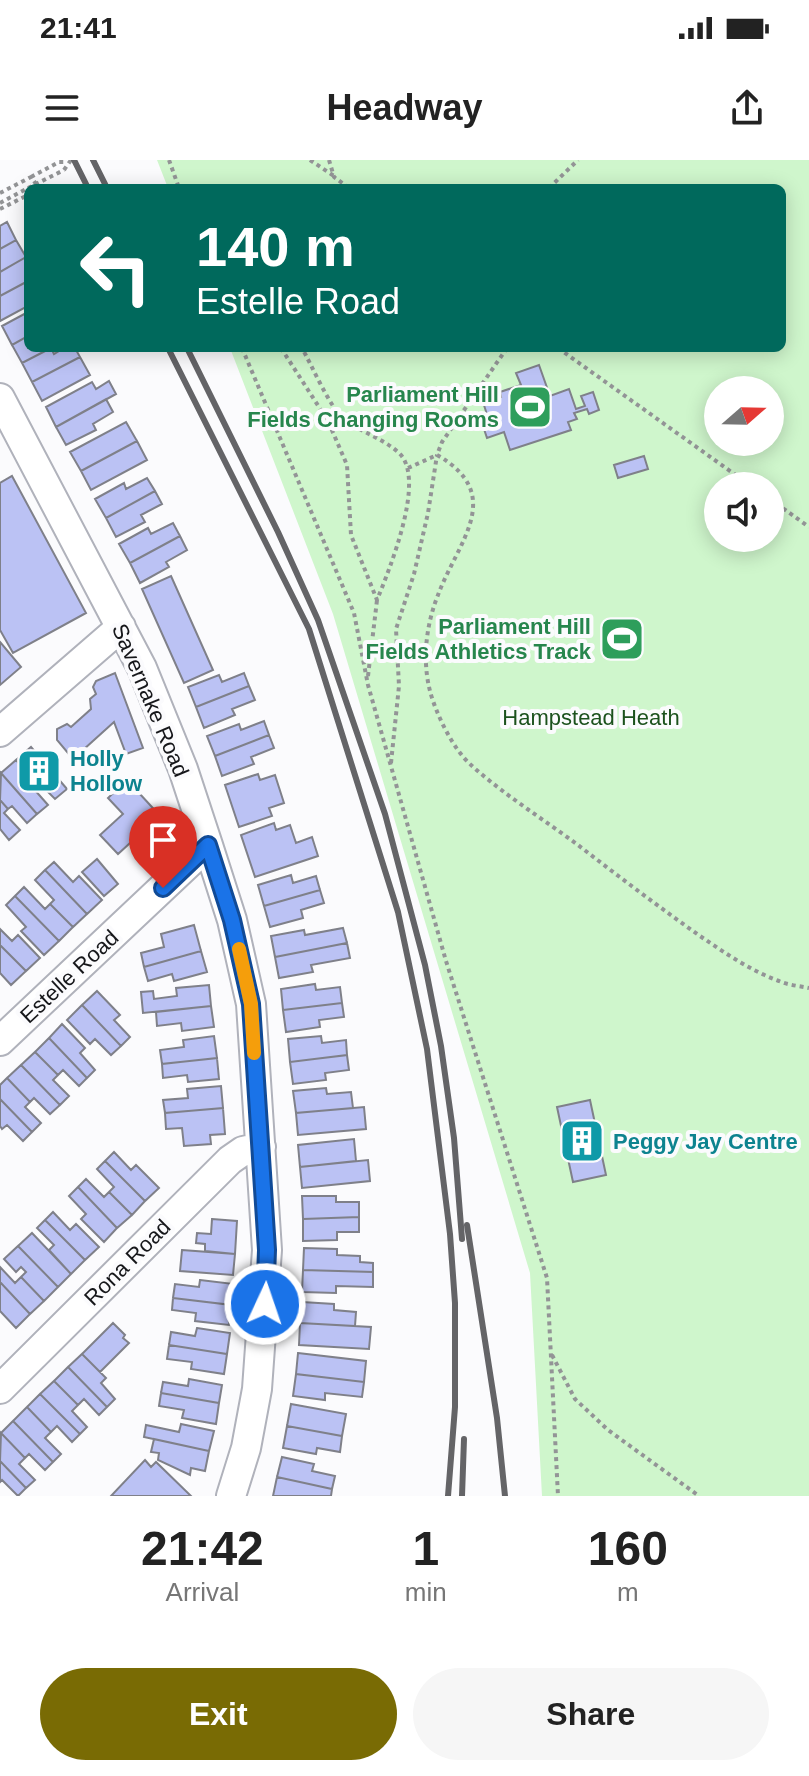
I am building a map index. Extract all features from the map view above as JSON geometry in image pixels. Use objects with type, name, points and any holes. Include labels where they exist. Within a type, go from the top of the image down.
[{"type":"street","name":"Savernake Road","points":[[0,398],[7,430],[121,627],[158,706],[232,920],[251,1004],[267,1250],[257,1389],[246,1448],[231,1496]]},
{"type":"street","points":[[0,732],[121,627]]},
{"type":"street","name":"Estelle Road","points":[[0,1041],[208,845]]},
{"type":"street","name":"Rona Road","points":[[0,1389],[230,1160],[243,1151],[261,1147]]},
{"type":"path","points":[[169,160],[178,184]]},
{"type":"path","points":[[310,160],[344,184]]},
{"type":"path","points":[[329,160],[334,177]]},
{"type":"path","points":[[553,184],[578,160]]},
{"type":"path","points":[[0,193],[59,162],[69,161]]},
{"type":"path","points":[[36,184],[64,170],[69,161]]},
{"type":"path","points":[[31,177],[36,184]]},
{"type":"path","points":[[0,203],[24,190]]},
{"type":"path","points":[[0,209],[24,197]]},
{"type":"path","points":[[244,352],[354,613],[368,685],[446,961],[547,1278],[558,1496]]},
{"type":"path","points":[[284,352],[328,421],[347,465],[351,535],[377,600]]},
{"type":"path","points":[[304,352],[340,416],[401,454],[408,468],[408,503],[391,566],[377,600],[370,642],[368,685]]},
{"type":"path","points":[[391,768],[399,686],[396,629],[414,574],[437,455],[442,442],[504,352]]},
{"type":"path","points":[[564,352],[731,472]]},
{"type":"path","points":[[408,468],[437,455]]},
{"type":"path","points":[[437,455],[469,483],[476,504],[467,538],[455,555],[437,597],[426,640],[429,689],[440,721],[468,763],[670,915],[737,960],[780,982],[809,988]]},
{"type":"path","points":[[784,509],[809,527]]},
{"type":"path","points":[[551,1353],[575,1399],[608,1430],[699,1496]]},
{"type":"green space","name":"Hampstead Heath","points":[[157,160],[809,160],[809,1496],[542,1496],[530,1273],[333,614],[232,352],[786,352],[786,184],[166,184]]},
{"type":"building","points":[[7,222],[16,240],[0,249],[0,226]]},
{"type":"building","points":[[16,240],[24,258],[0,272],[0,249]]},
{"type":"building","points":[[24,258],[24,283],[0,296],[0,272]]},
{"type":"building","points":[[24,283],[24,308],[0,321],[0,296]]},
{"type":"building","points":[[24,314],[24,338],[12,345],[2,326]]},
{"type":"building","points":[[24,338],[24,352],[43,352],[22,363],[12,345]]},
{"type":"building","points":[[43,352],[77,352],[80,357],[32,382],[22,363]]},
{"type":"building","points":[[80,357],[90,375],[42,401],[32,382]]},
{"type":"building","name":"Parliament Hill Fields Changing Rooms","points":[[539,365],[550,396],[569,389],[576,409],[585,406],[581,396],[593,392],[599,410],[589,414],[587,409],[574,413],[577,419],[568,422],[571,430],[510,450],[504,432],[487,438],[483,426],[490,424],[483,402],[501,397],[500,392],[521,385],[516,373]]},
{"type":"building","points":[[109,381],[116,394],[56,427],[46,407],[92,382],[96,389]]},
{"type":"building","points":[[106,399],[113,412],[93,424],[96,430],[66,445],[56,427]]},
{"type":"building","points":[[126,422],[137,441],[81,471],[70,452]]},
{"type":"building","points":[[137,441],[147,460],[91,490],[81,471]]},
{"type":"building","points":[[644,456],[648,469],[618,478],[614,465]]},
{"type":"building","points":[[12,476],[86,613],[13,653],[0,630],[0,483]]},
{"type":"building","points":[[147,478],[155,491],[106,518],[95,499],[124,483],[126,489]]},
{"type":"building","points":[[155,491],[162,504],[141,515],[145,522],[116,537],[106,518]]},
{"type":"building","points":[[173,523],[180,536],[130,563],[119,544],[148,528],[151,534]]},
{"type":"building","points":[[180,536],[187,550],[166,562],[169,567],[140,583],[130,563]]},
{"type":"building","points":[[171,576],[213,670],[184,683],[142,589]]},
{"type":"building","points":[[0,642],[21,667],[0,685]]},
{"type":"building","points":[[115,673],[143,748],[126,754],[114,722],[73,759],[57,740],[57,729],[67,724],[71,727],[91,709],[90,699],[96,694],[93,687],[96,681]]},
{"type":"building","points":[[244,673],[249,686],[196,707],[188,687],[219,675],[222,682]]},
{"type":"building","points":[[249,686],[255,700],[232,709],[235,715],[204,728],[196,707]]},
{"type":"building","points":[[264,721],[269,735],[215,756],[207,736],[239,724],[241,730]]},
{"type":"building","points":[[269,735],[274,748],[251,757],[254,764],[222,776],[215,756]]},
{"type":"building","name":"Holly Hollow","points":[[31,747],[67,789],[55,799],[16,760]]},
{"type":"building","points":[[16,760],[37,784],[33,788],[48,805],[37,814],[1,773]]},
{"type":"building","points":[[1,773],[37,814],[27,823],[12,806],[8,809],[0,800]]},
{"type":"building","points":[[258,774],[260,780],[275,775],[284,803],[269,808],[272,816],[239,827],[225,785]]},
{"type":"building","points":[[127,780],[175,832],[157,849],[141,833],[118,854],[100,835],[123,814],[108,798]]},
{"type":"building","points":[[0,800],[8,809],[4,813],[20,830],[9,840],[0,829]]},
{"type":"building","points":[[274,823],[276,830],[290,825],[296,843],[312,837],[318,856],[255,877],[241,835]]},
{"type":"building","points":[[97,859],[118,884],[104,896],[82,872]]},
{"type":"building","points":[[54,862],[73,882],[79,876],[102,900],[87,914],[45,870]]},
{"type":"building","points":[[45,870],[87,914],[73,927],[50,904],[54,900],[35,880]]},
{"type":"building","points":[[291,875],[293,883],[316,876],[320,890],[264,906],[258,885]]},
{"type":"building","points":[[24,887],[45,909],[50,904],[73,927],[59,941],[15,896]]},
{"type":"building","points":[[320,890],[324,903],[301,910],[303,918],[270,927],[264,906]]},
{"type":"building","points":[[15,896],[59,941],[44,955],[21,931],[26,927],[6,905]]},
{"type":"building","points":[[194,925],[201,951],[144,967],[141,953],[164,947],[161,934]]},
{"type":"building","points":[[343,928],[347,943],[275,957],[271,936],[304,930],[305,935]]},
{"type":"building","points":[[0,929],[12,941],[18,935],[40,958],[26,971],[0,945]]},
{"type":"building","points":[[347,943],[350,958],[311,965],[313,972],[279,978],[275,957]]},
{"type":"building","points":[[0,945],[26,971],[11,985],[0,973]]},
{"type":"building","points":[[201,951],[207,972],[174,981],[172,974],[148,981],[144,967]]},
{"type":"building","points":[[315,984],[316,990],[340,987],[342,1003],[283,1010],[281,989]]},
{"type":"building","points":[[209,985],[211,1006],[143,1013],[141,992],[153,991],[154,999],[177,996],[176,988]]},
{"type":"building","points":[[97,991],[120,1015],[114,1020],[130,1037],[121,1046],[82,1005]]},
{"type":"building","points":[[342,1003],[344,1017],[319,1020],[320,1027],[286,1032],[283,1010]]},
{"type":"building","points":[[82,1005],[121,1046],[111,1055],[95,1039],[90,1044],[67,1020]]},
{"type":"building","points":[[211,1006],[214,1027],[182,1031],[181,1023],[157,1026],[156,1012]]},
{"type":"building","points":[[62,1024],[85,1048],[80,1053],[95,1070],[87,1078],[49,1038]]},
{"type":"building","points":[[214,1036],[217,1058],[162,1064],[160,1050],[184,1047],[183,1040]]},
{"type":"building","points":[[321,1036],[322,1043],[346,1040],[347,1055],[290,1062],[288,1039]]},
{"type":"building","points":[[49,1038],[87,1078],[79,1086],[63,1070],[58,1075],[35,1052]]},
{"type":"building","points":[[35,1052],[58,1075],[53,1080],[69,1096],[60,1105],[21,1065]]},
{"type":"building","points":[[347,1055],[349,1070],[325,1073],[326,1080],[293,1084],[290,1062]]},
{"type":"building","points":[[217,1058],[219,1079],[188,1082],[187,1075],[163,1078],[162,1064]]},
{"type":"building","points":[[21,1065],[60,1105],[50,1114],[34,1098],[30,1102],[7,1078]]},
{"type":"building","points":[[7,1078],[30,1102],[25,1107],[41,1123],[32,1132],[0,1099],[0,1085]]},
{"type":"building","points":[[221,1086],[223,1108],[165,1113],[163,1100],[188,1098],[187,1089]]},
{"type":"building","points":[[326,1088],[327,1094],[351,1092],[353,1108],[296,1113],[293,1091]]},
{"type":"building","points":[[0,1099],[32,1132],[23,1141],[7,1125],[2,1129],[0,1126]]},
{"type":"building","name":"Peggy Jay Centre","points":[[590,1100],[606,1175],[573,1182],[557,1107]]},
{"type":"building","points":[[364,1107],[366,1129],[298,1135],[296,1113]]},
{"type":"building","points":[[223,1108],[225,1134],[210,1135],[211,1144],[184,1146],[182,1128],[166,1129],[165,1113]]},
{"type":"building","points":[[354,1139],[356,1161],[300,1167],[298,1145]]},
{"type":"building","points":[[114,1152],[131,1170],[136,1165],[159,1188],[145,1201],[105,1161]]},
{"type":"building","points":[[368,1160],[370,1181],[302,1188],[300,1167]]},
{"type":"building","points":[[105,1161],[145,1201],[132,1215],[109,1192],[114,1187],[97,1169]]},
{"type":"building","points":[[86,1179],[104,1197],[109,1192],[132,1215],[117,1228],[78,1187]]},
{"type":"building","points":[[78,1187],[117,1228],[104,1242],[81,1219],[86,1214],[69,1196]]},
{"type":"building","points":[[302,1196],[336,1196],[336,1202],[359,1202],[359,1217],[303,1219]]},
{"type":"building","points":[[53,1212],[70,1230],[76,1224],[99,1247],[85,1260],[45,1220]]},
{"type":"building","points":[[359,1217],[359,1232],[337,1232],[337,1240],[303,1241],[303,1219]]},
{"type":"building","points":[[212,1219],[237,1221],[235,1254],[205,1251],[205,1244],[196,1243],[197,1233],[211,1234]]},
{"type":"building","points":[[45,1220],[85,1260],[71,1274],[49,1250],[54,1245],[37,1228]]},
{"type":"building","points":[[32,1233],[71,1274],[58,1287],[18,1246]]},
{"type":"building","points":[[18,1246],[58,1287],[44,1301],[21,1277],[26,1272],[21,1267],[16,1272],[4,1259]]},
{"type":"building","points":[[304,1248],[337,1249],[337,1255],[360,1256],[360,1262],[373,1263],[373,1272],[303,1270]]},
{"type":"building","points":[[182,1250],[235,1254],[233,1275],[180,1271]]},
{"type":"building","points":[[0,1267],[15,1283],[21,1277],[44,1301],[30,1314],[0,1282]]},
{"type":"building","points":[[303,1270],[373,1272],[373,1287],[336,1286],[336,1293],[302,1292]]},
{"type":"building","points":[[200,1280],[234,1284],[231,1305],[173,1298],[175,1284],[199,1287]]},
{"type":"building","points":[[0,1282],[30,1314],[16,1328],[0,1311]]},
{"type":"building","points":[[173,1298],[231,1305],[229,1325],[195,1321],[196,1313],[172,1310]]},
{"type":"building","points":[[302,1302],[334,1304],[334,1310],[356,1312],[355,1326],[300,1323]]},
{"type":"building","points":[[113,1323],[129,1343],[100,1372],[82,1354]]},
{"type":"building","points":[[300,1323],[371,1327],[369,1349],[299,1345]]},
{"type":"building","points":[[197,1328],[230,1333],[227,1354],[169,1345],[171,1332],[195,1336]]},
{"type":"building","points":[[169,1345],[227,1354],[224,1374],[191,1369],[192,1362],[167,1359]]},
{"type":"building","points":[[298,1353],[366,1361],[364,1382],[296,1374]]},
{"type":"building","points":[[82,1354],[106,1378],[101,1383],[115,1399],[107,1407],[68,1367]]},
{"type":"building","points":[[68,1367],[107,1407],[99,1415],[84,1399],[78,1405],[54,1381]]},
{"type":"building","points":[[296,1374],[364,1382],[362,1397],[325,1393],[325,1400],[293,1396]]},
{"type":"building","points":[[189,1379],[222,1385],[219,1403],[161,1393],[163,1382],[188,1386]]},
{"type":"building","points":[[54,1381],[78,1405],[72,1411],[87,1427],[80,1434],[40,1394]]},
{"type":"building","points":[[161,1393],[219,1403],[216,1424],[182,1418],[184,1410],[159,1406]]},
{"type":"building","points":[[40,1394],[80,1434],[72,1442],[57,1426],[51,1432],[27,1407]]},
{"type":"building","points":[[291,1404],[346,1414],[342,1436],[287,1426]]},
{"type":"building","points":[[27,1407],[51,1432],[45,1438],[61,1454],[53,1462],[13,1421]]},
{"type":"building","points":[[13,1421],[53,1462],[45,1470],[29,1454],[25,1458],[1,1433]]},
{"type":"building","points":[[181,1424],[214,1431],[209,1451],[144,1437],[146,1425],[179,1432]]},
{"type":"building","points":[[287,1426],[342,1436],[340,1452],[317,1448],[316,1454],[283,1448]]},
{"type":"building","points":[[1,1433],[25,1458],[19,1464],[35,1480],[26,1488],[0,1461]]},
{"type":"building","points":[[154,1439],[209,1451],[205,1471],[191,1468],[190,1475],[158,1460],[159,1453],[151,1452]]},
{"type":"building","points":[[282,1457],[314,1464],[312,1471],[335,1476],[332,1489],[277,1477]]},
{"type":"building","points":[[145,1460],[151,1467],[156,1462],[191,1496],[111,1496]]},
{"type":"building","points":[[0,1461],[26,1488],[18,1496],[2,1480],[0,1482]]},
{"type":"building","points":[[277,1477],[332,1489],[331,1496],[273,1496]]},
{"type":"railway","points":[[74,160],[86,184]]},
{"type":"railway","points":[[93,160],[105,184]]},
{"type":"railway","points":[[170,352],[309,629],[398,912],[427,1049],[450,1234],[455,1303],[455,1407],[448,1496]]},
{"type":"railway","points":[[189,352],[318,620],[385,814],[425,965],[441,1046],[454,1138],[462,1239]]},
{"type":"railway","points":[[467,1225],[497,1418],[505,1496]]},
{"type":"railway","points":[[462,1496],[464,1439]]},
{"type":"slow traffic","points":[[239,949],[251,1004],[254,1053]]},
{"type":"place","name":"Parliament Hill Fields Changing Rooms","points":[[530,407]]},
{"type":"place","name":"Parliament Hill Fields Athletics Track","points":[[622,639]]},
{"type":"place","name":"Holly Hollow","points":[[39,771]]},
{"type":"place","name":"Peggy Jay Centre","points":[[582,1141]]},
{"type":"route","points":[[163,888],[208,845],[232,920],[251,1004],[267,1250],[265,1304]]}]
